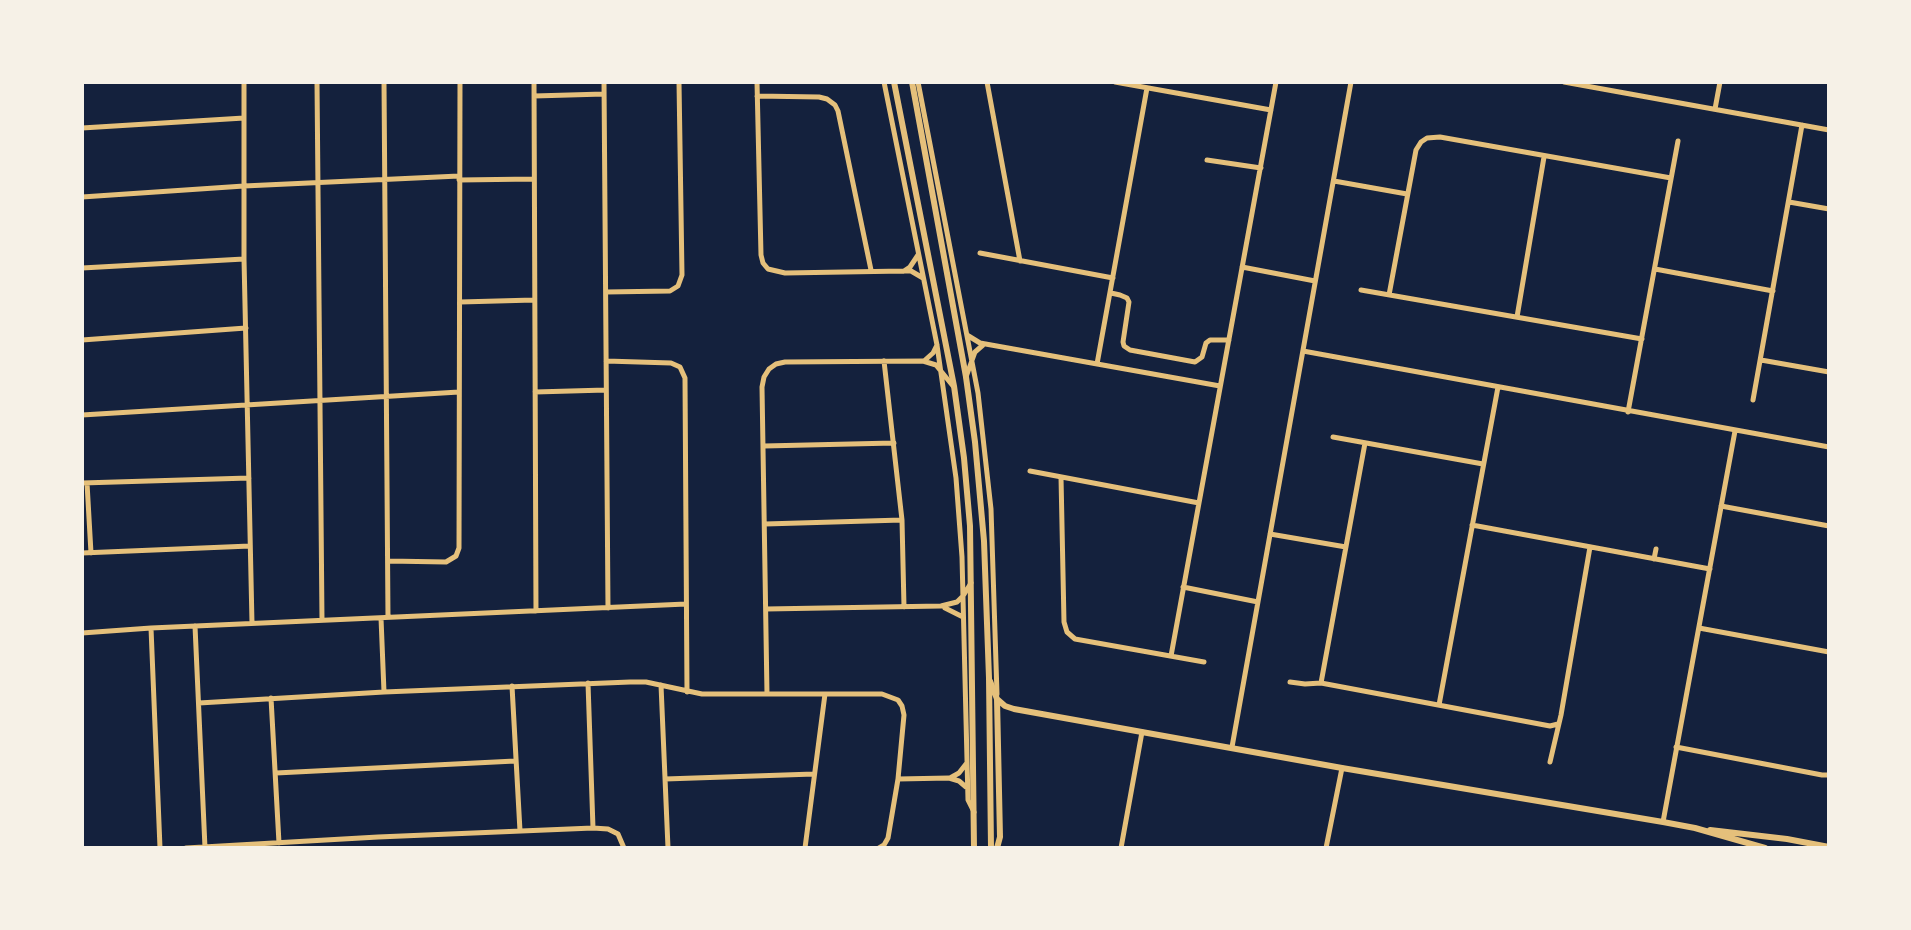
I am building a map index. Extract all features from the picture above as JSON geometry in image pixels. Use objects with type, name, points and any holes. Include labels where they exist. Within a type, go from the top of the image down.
[{"type":"street","points":[[244,82],[244,259],[252,623]]},
{"type":"street","points":[[317,82],[322,620]]},
{"type":"street","points":[[384,82],[388,561],[384,692]]},
{"type":"street","points":[[388,561],[446,562],[456,556],[459,548],[460,82]]},
{"type":"street","points":[[534,82],[536,611]]},
{"type":"street","points":[[604,82],[608,608]]},
{"type":"street","points":[[606,292],[670,291],[678,286],[682,275],[679,82]]},
{"type":"street","points":[[757,82],[761,255],[768,269],[785,273],[911,271],[923,278]]},
{"type":"street","points":[[884,82],[942,370],[956,478],[962,557],[967,788],[968,800],[975,813]]},
{"type":"street","points":[[894,82],[954,386],[964,458],[970,526],[974,848]]},
{"type":"street","points":[[912,82],[966,377],[979,482],[989,678],[991,848]]},
{"type":"street","points":[[918,82],[978,393],[990,494],[998,720],[1000,837],[997,848]]},
{"type":"street","points":[[987,82],[1020,261]]},
{"type":"street","points":[[1115,82],[1271,110]]},
{"type":"street","points":[[1171,656],[1276,82]]},
{"type":"street","points":[[1232,747],[1351,82]]},
{"type":"street","points":[[1564,82],[1829,130]]},
{"type":"street","points":[[1715,109],[1720,82]]},
{"type":"street","points":[[1097,364],[1147,88]]},
{"type":"street","points":[[534,96],[604,94]]},
{"type":"street","points":[[757,96],[819,97],[835,105],[871,270]]},
{"type":"street","points":[[82,128],[244,118]]},
{"type":"street","points":[[1753,400],[1802,125]]},
{"type":"street","points":[[1389,295],[1416,150],[1429,137],[1671,178]]},
{"type":"street","points":[[1628,412],[1678,141]]},
{"type":"street","points":[[1517,317],[1544,157]]},
{"type":"street","points":[[1207,160],[1261,168]]},
{"type":"street","points":[[82,197],[385,179],[534,179]]},
{"type":"street","points":[[1333,181],[1407,194]]},
{"type":"street","points":[[1789,202],[1829,209]]},
{"type":"street","points":[[980,253],[1113,278]]},
{"type":"street","points":[[904,271],[918,254]]},
{"type":"street","points":[[82,268],[244,259]]},
{"type":"street","points":[[1242,267],[1315,281]]},
{"type":"street","points":[[1655,269],[1773,291]]},
{"type":"street","points":[[1361,290],[1642,339]]},
{"type":"street","points":[[1110,293],[1127,298],[1129,302],[1123,342],[1130,350],[1195,362],[1200,360],[1210,340],[1229,340]]},
{"type":"street","points":[[460,302],[534,300]]},
{"type":"street","points":[[82,340],[246,328]]},
{"type":"street","points":[[967,335],[988,344],[1220,386]]},
{"type":"street","points":[[966,377],[975,352],[980,346],[988,344]]},
{"type":"street","points":[[923,361],[937,345]]},
{"type":"street","points":[[1303,351],[1829,447]]},
{"type":"street","points":[[1761,360],[1829,372]]},
{"type":"street","points":[[606,361],[671,363],[680,367],[685,378],[687,692]]},
{"type":"street","points":[[884,361],[902,520],[904,607]]},
{"type":"street","points":[[767,694],[764,377],[776,364],[785,362],[923,361],[936,365],[954,386]]},
{"type":"street","points":[[1439,705],[1498,387]]},
{"type":"street","points":[[535,392],[606,390]]},
{"type":"street","points":[[82,415],[459,392]]},
{"type":"street","points":[[1663,822],[1735,431]]},
{"type":"street","points":[[1333,437],[1483,464]]},
{"type":"street","points":[[764,446],[894,443]]},
{"type":"street","points":[[1321,683],[1365,443]]},
{"type":"street","points":[[1030,471],[1199,503]]},
{"type":"street","points":[[1061,477],[1064,622],[1067,632],[1075,639],[1204,662]]},
{"type":"street","points":[[91,553],[84,483],[249,478]]},
{"type":"street","points":[[1721,506],[1829,526]]},
{"type":"street","points":[[765,524],[902,520]]},
{"type":"street","points":[[1472,525],[1710,569]]},
{"type":"street","points":[[1270,534],[1346,547]]},
{"type":"street","points":[[82,553],[250,546]]},
{"type":"street","points":[[1550,762],[1590,547]]},
{"type":"street","points":[[1654,559],[1656,549]]},
{"type":"street","points":[[766,609],[949,605],[963,596],[971,582]]},
{"type":"street","points":[[1183,587],[1258,602]]},
{"type":"street","points":[[82,633],[686,604]]},
{"type":"street","points":[[941,606],[963,617]]},
{"type":"street","points":[[195,626],[205,848]]},
{"type":"street","points":[[151,628],[160,848]]},
{"type":"street","points":[[1699,628],[1829,652]]},
{"type":"street","points":[[989,678],[997,699],[1014,709],[1695,828],[1829,847]]},
{"type":"street","points":[[199,703],[646,682],[702,694],[882,694],[898,700],[904,715],[888,838],[879,848]]},
{"type":"street","points":[[1290,682],[1321,683],[1550,726],[1558,724]]},
{"type":"street","points":[[588,683],[593,828]]},
{"type":"street","points":[[661,685],[668,848]]},
{"type":"street","points":[[512,686],[520,831]]},
{"type":"street","points":[[805,848],[825,694]]},
{"type":"street","points":[[271,698],[279,843]]},
{"type":"street","points":[[998,720],[1014,709]]},
{"type":"street","points":[[1121,848],[1142,732]]},
{"type":"street","points":[[1676,747],[1829,775]]},
{"type":"street","points":[[276,773],[515,761]]},
{"type":"street","points":[[949,778],[959,773],[966,764]]},
{"type":"street","points":[[1326,848],[1342,768]]},
{"type":"street","points":[[665,779],[814,774]]},
{"type":"street","points":[[898,779],[949,778],[967,788]]},
{"type":"street","points":[[186,848],[593,828],[608,829],[618,834],[624,848]]},
{"type":"street","points":[[1695,828],[1765,848]]},
{"type":"street","points":[[378,837],[379,848]]}]
